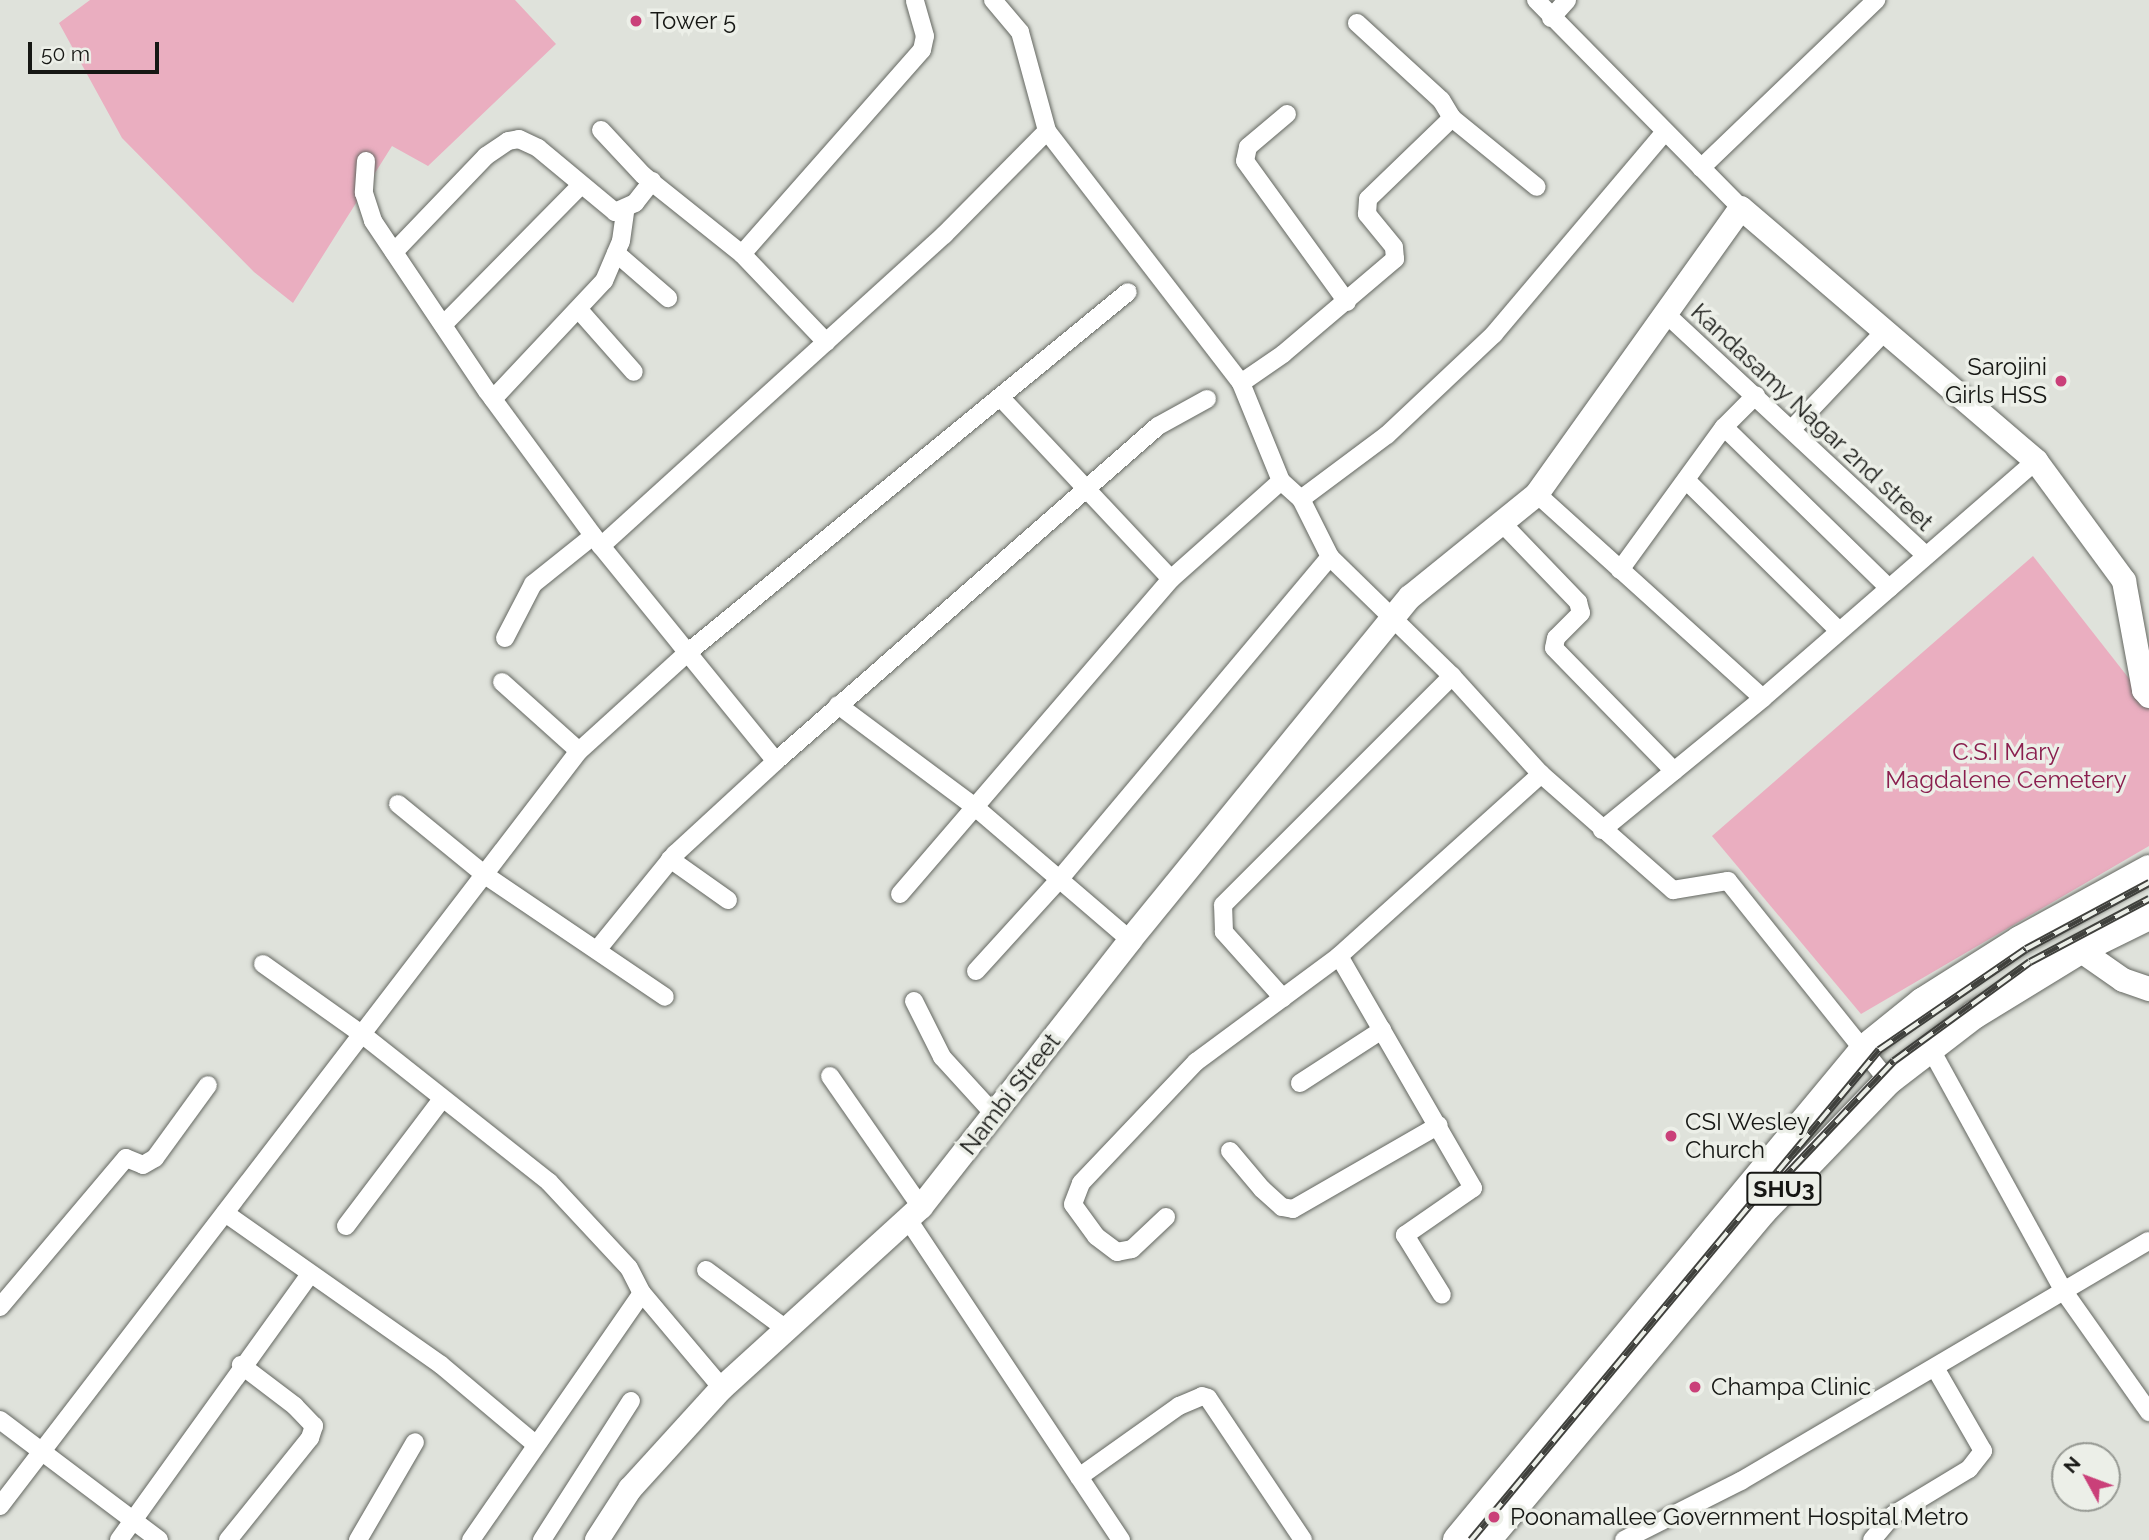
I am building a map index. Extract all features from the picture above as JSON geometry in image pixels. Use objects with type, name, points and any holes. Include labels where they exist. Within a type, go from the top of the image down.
[{"type":"main road","name":"SHU3","points":[[1457,1540],[1864,1049],[1922,1002],[2020,940],[2149,869]]},
{"type":"main road","name":"SHU3","points":[[1487,1540],[1763,1211],[1888,1081],[1929,1046],[2080,950],[2149,916]]},
{"type":"street","points":[[742,254],[922,50],[925,36],[915,0]]},
{"type":"street","points":[[993,0],[1020,32],[1047,131],[1241,383],[1282,481],[1301,499],[1330,557],[1452,676],[1541,774],[1673,890],[1728,881],[1888,1081]]},
{"type":"street","points":[[1536,0],[1741,208],[1883,333],[2036,461],[2124,581],[2144,647],[2144,690],[2149,696]]},
{"type":"street","points":[[1552,18],[1567,0]]},
{"type":"street","points":[[1701,168],[1877,0]]},
{"type":"street","points":[[1357,23],[1441,100],[1452,118],[1537,187]]},
{"type":"street","points":[[1287,114],[1248,147],[1245,161],[1347,302]]},
{"type":"street","points":[[1241,383],[1347,302],[1398,253],[1367,214],[1368,199],[1452,118]]},
{"type":"street","points":[[601,130],[652,181],[742,254],[826,342]]},
{"type":"street","points":[[505,638],[533,584],[597,541],[826,342],[944,235],[1047,131]]},
{"type":"street","points":[[1301,499],[1387,435],[1494,334],[1665,132]]},
{"type":"street","points":[[394,252],[486,156],[508,141],[519,139],[538,148],[606,207],[625,211]]},
{"type":"street","points":[[366,161],[364,193],[373,221],[493,399],[597,541],[686,654],[776,761]]},
{"type":"street","points":[[493,399],[580,311],[604,281],[616,253],[625,211],[652,181]]},
{"type":"street","points":[[443,325],[581,185]]},
{"type":"street","name":"Nambi Street","points":[[597,1540],[630,1489],[722,1388],[914,1212],[1130,940],[1394,619],[1409,597],[1537,494],[1741,208]]},
{"type":"street","points":[[616,253],[668,298]]},
{"type":"street","points":[[0,1506],[579,751],[686,654],[1128,292]]},
{"type":"street","points":[[580,311],[634,372]]},
{"type":"street","name":"Kandasamy Nagar 2nd street","points":[[1666,314],[1926,556]]},
{"type":"street","points":[[1792,429],[1883,333]]},
{"type":"street","points":[[1620,570],[1724,427],[1756,395]]},
{"type":"street","points":[[1001,398],[1171,579]]},
{"type":"street","points":[[597,950],[670,859],[838,705],[1158,426],[1208,399]]},
{"type":"street","points":[[1724,427],[1889,588]]},
{"type":"street","points":[[1602,830],[1763,698],[2036,461]]},
{"type":"street","points":[[1686,480],[1839,631]]},
{"type":"street","points":[[900,894],[1171,579],[1282,481]]},
{"type":"street","points":[[1537,494],[1763,698]]},
{"type":"street","points":[[1502,523],[1578,602],[1581,613],[1554,643],[1558,653],[1674,771]]},
{"type":"street","points":[[976,971],[1058,881],[1330,557]]},
{"type":"street","points":[[1283,998],[1224,932],[1223,905],[1452,676]]},
{"type":"street","points":[[502,682],[579,751]]},
{"type":"street","points":[[838,705],[975,807],[1058,881],[1130,940]]},
{"type":"street","points":[[1166,1217],[1132,1249],[1117,1252],[1096,1236],[1073,1204],[1082,1183],[1196,1062],[1339,956],[1541,774]]},
{"type":"street","points":[[398,804],[485,875],[665,997]]},
{"type":"street","points":[[670,859],[728,900]]},
{"type":"street","points":[[2080,950],[2123,980],[2149,989]]},
{"type":"street","points":[[1339,956],[1473,1188],[1405,1235],[1442,1294]]},
{"type":"street","points":[[263,964],[363,1035],[549,1182],[629,1268],[642,1293],[722,1388]]},
{"type":"street","points":[[914,1001],[942,1057],[994,1114]]},
{"type":"street","points":[[1300,1083],[1382,1030]]},
{"type":"street","points":[[1929,1046],[2065,1293],[2149,1412]]},
{"type":"street","points":[[830,1076],[1079,1477],[1121,1540]]},
{"type":"street","points":[[0,1307],[125,1158],[143,1165],[155,1158],[208,1085]]},
{"type":"street","points":[[345,1226],[442,1099]]},
{"type":"street","points":[[1230,1151],[1262,1189],[1282,1207],[1293,1209],[1439,1125]]},
{"type":"street","points":[[225,1213],[441,1365],[535,1444]]},
{"type":"street","points":[[1625,1540],[1741,1481],[2065,1293],[2149,1241]]},
{"type":"street","points":[[706,1269],[786,1329]]},
{"type":"street","points":[[119,1540],[241,1365],[310,1274]]},
{"type":"street","points":[[471,1540],[642,1293]]},
{"type":"street","points":[[228,1540],[310,1438],[314,1426],[295,1406],[241,1365]]},
{"type":"street","points":[[1872,1540],[1893,1515],[1969,1469],[1983,1451],[1936,1368]]},
{"type":"street","points":[[1079,1477],[1179,1406],[1202,1396],[1208,1398],[1303,1540]]},
{"type":"street","points":[[542,1540],[631,1401]]},
{"type":"street","points":[[0,1420],[42,1450],[132,1523],[159,1540]]},
{"type":"street","points":[[358,1540],[415,1441]]},
{"type":"green space","points":[[90,0],[515,0],[556,44],[428,166],[392,146],[293,303],[254,272],[122,138],[59,23]]},
{"type":"green space","name":"C.S.I Mary Magdalene Cemetery","points":[[2033,556],[2149,704],[2149,846],[1861,1014],[1712,836]]},
{"type":"railway","points":[[1471,1540],[1879,1050],[2026,949],[2149,883]]},
{"type":"railway","points":[[1770,1192],[1894,1061],[2030,962],[2149,899]]},
{"type":"place","name":"Tower 5","points":[[636,21]]},
{"type":"place","name":"Sarojini Girls HSS","points":[[2061,381]]},
{"type":"place","name":"CSI Wesley Church","points":[[1671,1136]]},
{"type":"place","name":"Champa Clinic","points":[[1695,1387]]},
{"type":"place","name":"Poonamallee Government Hospital Metro","points":[[1494,1517]]}]
